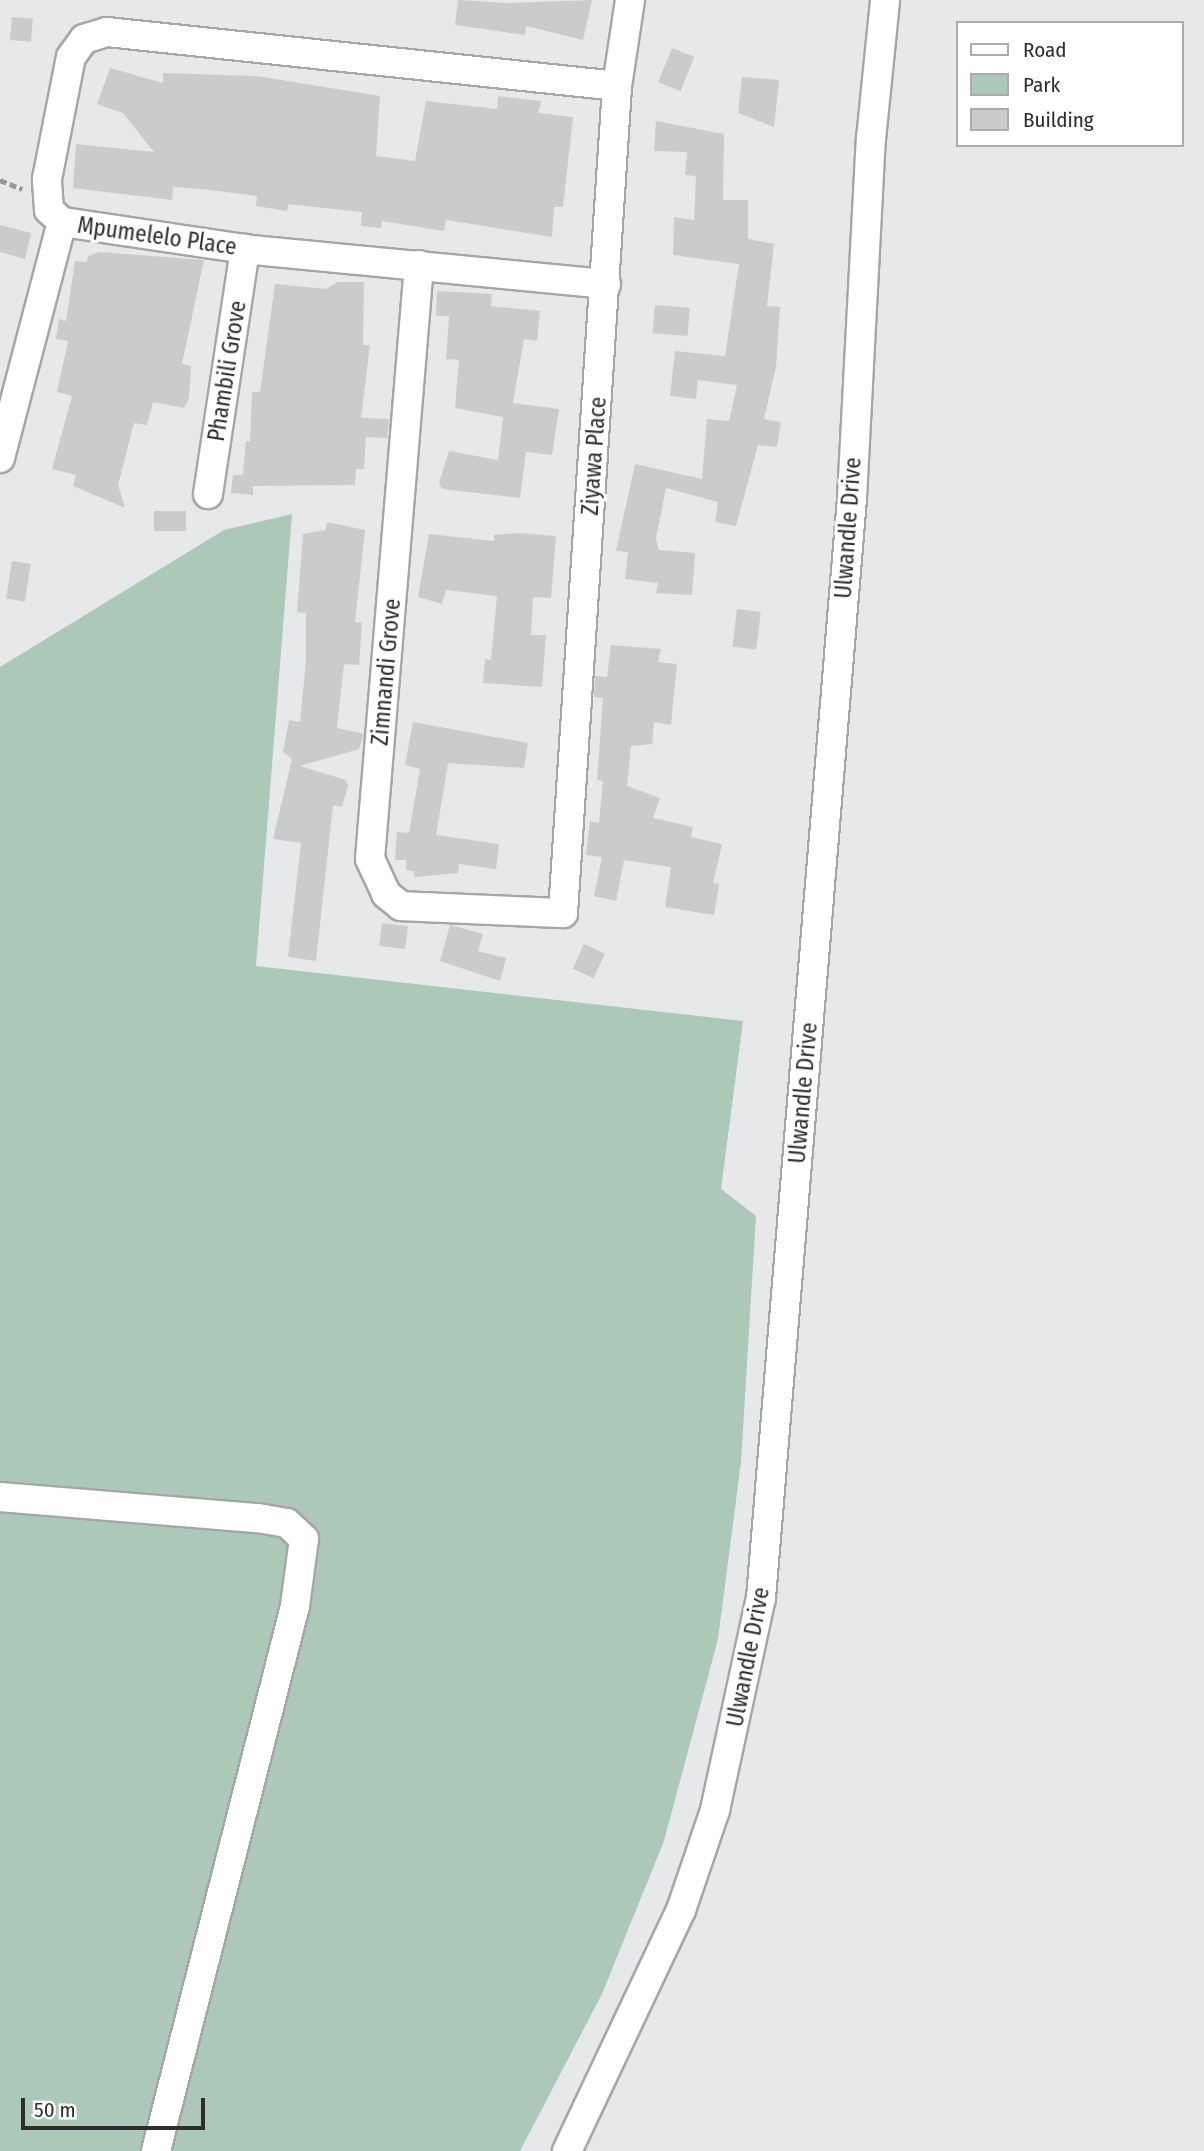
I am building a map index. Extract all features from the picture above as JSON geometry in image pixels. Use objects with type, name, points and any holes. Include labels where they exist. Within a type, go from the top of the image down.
[{"type":"street","name":"Ziyawa Place","points":[[563,913],[617,86],[631,0]]},
{"type":"street","name":"Ulwandle Drive","points":[[567,2151],[681,1910],[715,1810],[761,1598],[852,498],[871,139],[885,0]]},
{"type":"street","name":"Mpumelelo Place","points":[[606,284],[246,249],[62,222],[49,209],[47,179],[62,89],[71,57],[84,40],[107,32],[617,86]]},
{"type":"street","points":[[0,458],[62,222]]},
{"type":"street","name":"Phambili Grove","points":[[208,494],[246,249]]},
{"type":"street","name":"Zimnandi Grove","points":[[419,265],[370,859],[386,894],[401,906],[563,913]]},
{"type":"street","points":[[0,1497],[258,1518],[287,1523],[304,1539],[295,1605],[156,2151]]},
{"type":"green space","points":[[292,514],[256,966],[743,1021],[721,1189],[756,1216],[741,1462],[718,1639],[664,1841],[602,1994],[520,2151],[0,2151],[0,667],[224,530]]},
{"type":"building","points":[[458,0],[505,3],[592,0],[583,40],[526,26],[525,35],[455,25]]},
{"type":"building","points":[[12,17],[33,19],[31,42],[10,40]]},
{"type":"building","points":[[672,48],[694,57],[680,91],[658,82]]},
{"type":"building","points":[[110,68],[163,83],[163,73],[257,76],[380,96],[376,156],[415,161],[426,101],[497,109],[498,96],[541,101],[538,113],[573,117],[563,207],[554,207],[552,237],[446,220],[444,231],[382,221],[381,228],[361,226],[362,212],[288,204],[287,211],[256,206],[257,196],[210,190],[173,187],[172,200],[73,188],[76,144],[154,152],[123,113],[97,104]]},
{"type":"building","points":[[742,77],[779,80],[774,127],[738,113]]},
{"type":"building","points":[[656,121],[724,134],[723,200],[748,200],[748,239],[774,244],[767,306],[780,307],[776,367],[764,419],[781,422],[777,447],[758,445],[736,526],[715,522],[718,502],[666,488],[656,539],[659,550],[695,553],[692,595],[656,593],[658,583],[625,579],[628,552],[616,551],[635,464],[702,479],[707,419],[729,421],[737,385],[698,380],[696,399],[670,396],[675,351],[725,356],[739,264],[673,255],[674,217],[694,220],[696,176],[685,175],[687,152],[654,151]]},
{"type":"building","points":[[0,225],[31,233],[25,259],[0,252]]},
{"type":"building","points":[[99,252],[204,260],[182,364],[191,366],[189,398],[184,408],[153,402],[147,425],[134,423],[118,485],[125,508],[73,486],[76,475],[52,469],[72,396],[57,392],[68,341],[56,339],[59,319],[66,321],[75,261],[87,262],[88,256]]},
{"type":"building","points":[[338,282],[364,282],[363,345],[370,345],[361,418],[389,419],[387,438],[366,437],[364,469],[356,469],[355,485],[253,486],[253,495],[231,493],[233,475],[243,475],[246,441],[250,441],[252,392],[260,392],[275,284],[326,289]]},
{"type":"building","points":[[437,291],[492,294],[491,306],[540,311],[537,341],[524,339],[513,403],[559,409],[552,455],[526,452],[520,498],[442,489],[439,483],[449,451],[498,460],[503,417],[455,408],[459,360],[446,359],[449,316],[436,316]]},
{"type":"building","points":[[655,305],[690,308],[687,336],[653,333]]},
{"type":"building","points":[[154,511],[186,511],[186,531],[154,531]]},
{"type":"building","points":[[327,522],[365,530],[355,622],[362,623],[359,665],[344,664],[337,728],[364,734],[359,749],[300,766],[346,780],[348,786],[342,807],[333,805],[316,961],[288,957],[301,843],[273,839],[292,759],[283,752],[289,720],[300,722],[306,661],[306,613],[297,612],[303,534],[326,530]]},
{"type":"building","points":[[517,533],[556,536],[551,598],[533,597],[531,635],[546,635],[542,687],[483,683],[485,659],[491,660],[497,596],[446,590],[442,604],[418,597],[429,534],[494,541],[494,535]]},
{"type":"building","points":[[12,561],[31,564],[25,602],[6,599]]},
{"type":"building","points":[[737,609],[761,612],[756,650],[732,647]]},
{"type":"building","points":[[611,645],[661,649],[658,662],[677,664],[671,725],[654,722],[652,744],[631,746],[627,786],[660,798],[653,818],[693,827],[691,837],[722,844],[713,883],[719,884],[714,915],[665,907],[671,867],[624,860],[616,901],[594,896],[602,857],[586,855],[590,821],[599,823],[603,781],[597,780],[603,698],[594,697],[595,676],[607,677]]},
{"type":"building","points":[[413,722],[528,743],[524,768],[448,763],[436,835],[499,844],[496,869],[459,864],[458,873],[414,877],[414,871],[406,870],[406,860],[395,860],[397,832],[409,833],[420,769],[405,765]]},
{"type":"building","points":[[382,923],[408,926],[405,949],[379,946]]},
{"type":"building","points":[[450,925],[483,934],[478,951],[506,958],[500,981],[440,961]]},
{"type":"building","points":[[584,944],[605,954],[593,978],[573,968]]}]
